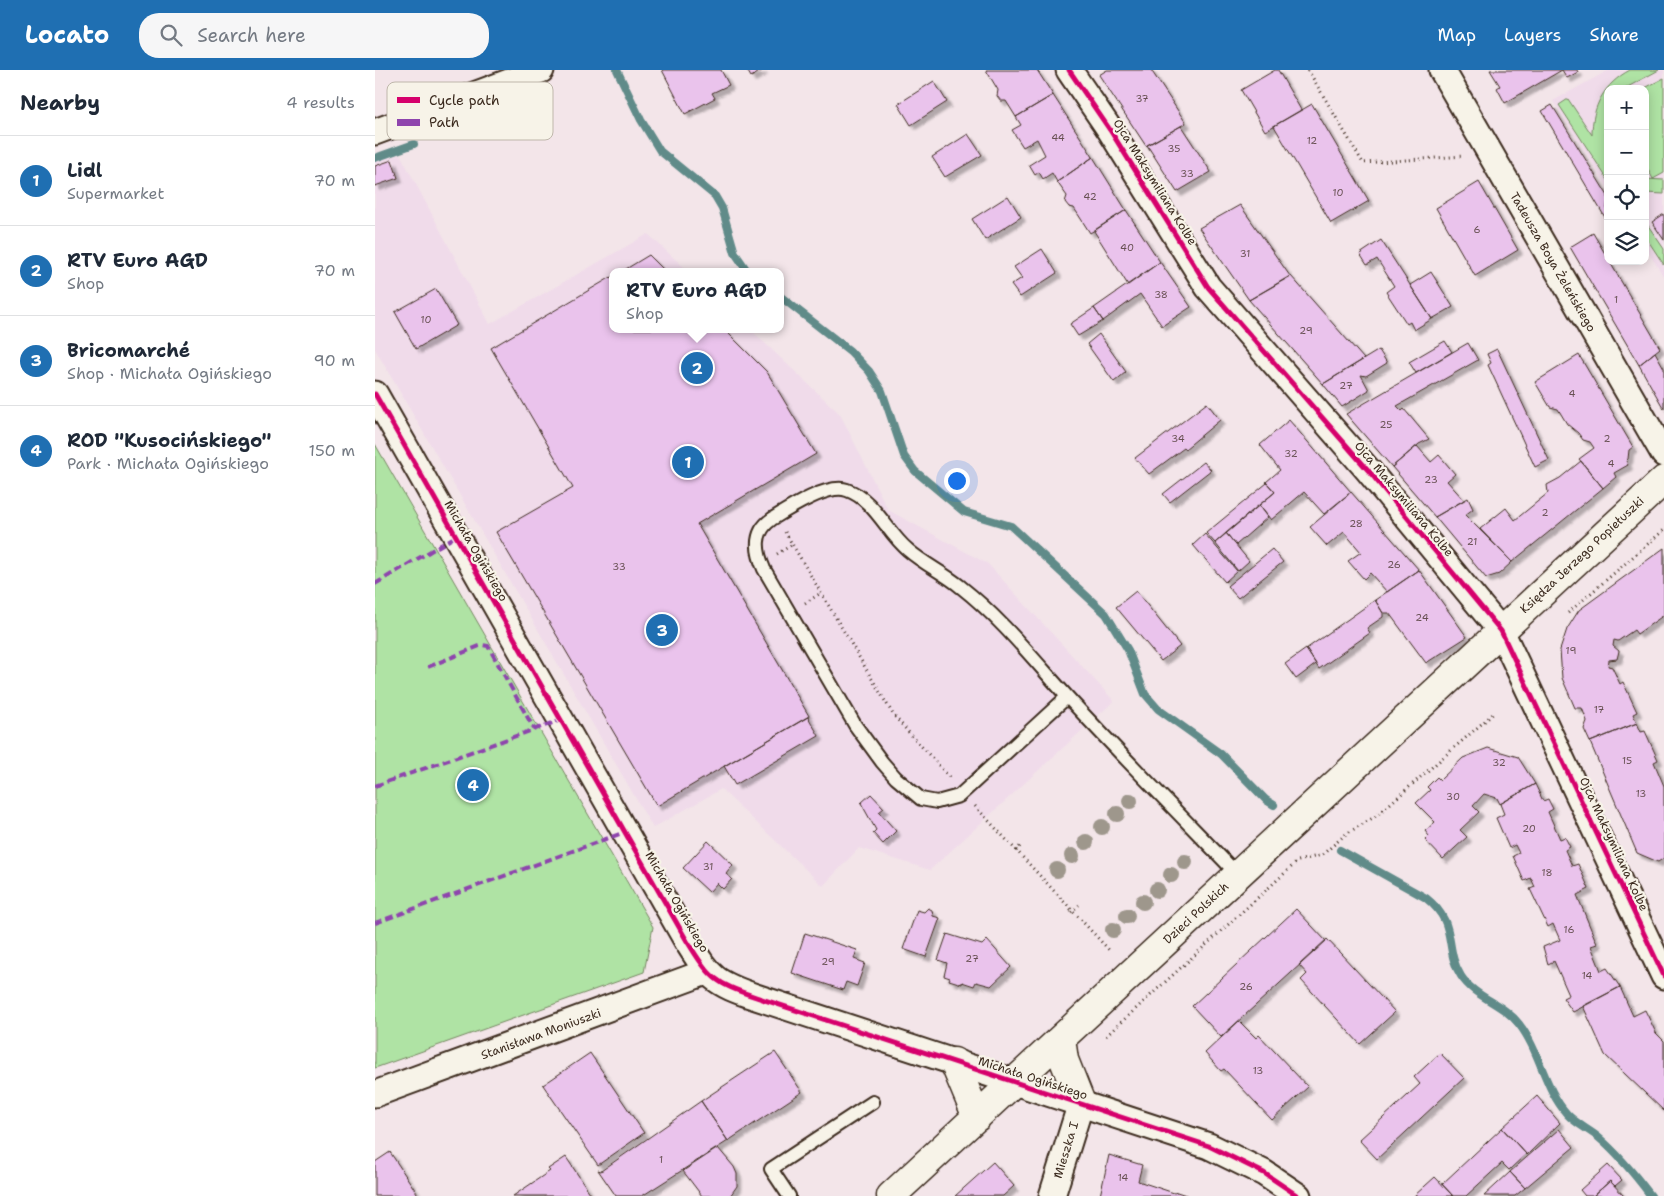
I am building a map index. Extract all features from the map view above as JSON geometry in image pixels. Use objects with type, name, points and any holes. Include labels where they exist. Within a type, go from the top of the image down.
[{"type":"street","points":[[509,82],[541,70]]},
{"type":"street","name":"Ojca Maksymiliana Kolbe","points":[[1069,70],[1110,130],[1208,287],[1368,470],[1501,631],[1657,942],[1664,976]]},
{"type":"street","name":"Tadeusza Boya Żeleńskiego","points":[[1441,70],[1664,454]]},
{"type":"street","points":[[375,132],[387,128]]},
{"type":"street","name":"Michała Ogińskiego","points":[[375,394],[707,972],[721,984],[735,990],[1209,1146],[1264,1173],[1298,1196]]},
{"type":"street","name":"Księdza Jerzego Popiełuszki","points":[[1501,631],[1664,480]]},
{"type":"street","name":"Dzieci Polskich","points":[[891,1196],[1501,631]]},
{"type":"street","name":"Stanisława Moniuszki","points":[[375,1094],[707,972]]},
{"type":"street","points":[[1061,1039],[1065,1060],[1081,1103]]},
{"type":"street","points":[[954,1062],[977,1116]]},
{"type":"street","name":"Mieszka I","points":[[1052,1196],[1081,1103]]},
{"type":"lane","points":[[1067,697],[962,792],[937,802],[921,799],[896,778],[855,725],[759,559],[757,544],[760,532],[764,526],[779,515],[829,488],[846,489],[854,493],[871,508],[908,550],[961,587],[1005,628],[1067,697],[1237,875]]},
{"type":"lane","points":[[789,1196],[771,1169],[873,1102]]},
{"type":"path","points":[[1308,70],[1363,163],[1456,157],[1489,152]]},
{"type":"path","points":[[779,515],[782,526],[894,716],[1071,912],[1109,950]]},
{"type":"path","points":[[1568,613],[1664,530]]},
{"type":"path","points":[[1103,1038],[1115,1030],[1298,861],[1322,855],[1346,834],[1376,816],[1494,713]]},
{"type":"path","points":[[1016,851],[1022,844]]},
{"type":"path","points":[[1071,912],[1079,905]]},
{"type":"shaded area","points":[[1609,70],[1664,70],[1664,277],[1649,253],[1649,85],[1604,85],[1604,182],[1553,101]]},
{"type":"shaded area","points":[[400,154],[490,324],[648,234],[685,268],[609,268],[609,333],[754,333],[840,414],[888,510],[988,564],[1114,701],[930,870],[859,848],[823,886],[721,789],[653,828],[375,349],[375,162]]},
{"type":"green space","points":[[1630,70],[1659,70],[1631,85],[1610,85]]},
{"type":"green space","points":[[1664,78],[1664,173],[1653,179],[1649,172],[1649,86]]},
{"type":"green space","points":[[1604,93],[1604,174],[1559,105],[1568,99],[1592,135],[1594,115]]},
{"type":"green space","points":[[1649,179],[1664,180],[1664,194],[1649,193]]},
{"type":"green space","points":[[1649,227],[1664,249],[1664,265],[1649,242]]},
{"type":"green space","points":[[375,444],[653,927],[644,972],[375,1068]]},
{"type":"building","points":[[662,70],[721,70],[729,85],[712,93],[715,98],[685,114]]},
{"type":"building","points":[[747,70],[763,70],[751,77]]},
{"type":"building","points":[[986,70],[1037,70],[1053,95],[1016,117],[1006,101],[1001,101],[997,96],[998,90]]},
{"type":"building","points":[[1107,70],[1151,70],[1186,123],[1146,146],[1099,75]]},
{"type":"building","points":[[1278,70],[1301,110],[1265,131],[1241,90]]},
{"type":"building","points":[[1490,70],[1562,70],[1505,103],[1497,88],[1500,86]]},
{"type":"building","points":[[1562,70],[1577,70],[1578,72],[1567,78]]},
{"type":"building","points":[[934,81],[947,102],[911,125],[898,104]]},
{"type":"building","points":[[1053,95],[1093,157],[1057,182],[1052,173],[1043,179],[1039,172],[1035,175],[1029,165],[1045,155],[1037,139],[1023,147],[1012,130],[1021,125],[1016,117]]},
{"type":"building","points":[[1312,104],[1369,201],[1331,223],[1274,126]]},
{"type":"building","points":[[1552,105],[1604,190],[1604,216],[1542,111]]},
{"type":"building","points":[[1181,126],[1211,172],[1177,192],[1147,145]]},
{"type":"building","points":[[968,134],[982,155],[945,177],[932,157]]},
{"type":"building","points":[[1093,157],[1126,210],[1090,233],[1074,208],[1069,207],[1065,202],[1067,196],[1057,182]]},
{"type":"building","points":[[392,160],[398,178],[375,186],[375,166]]},
{"type":"building","points":[[1479,182],[1518,250],[1475,276],[1436,208]]},
{"type":"building","points":[[1008,196],[1021,217],[985,240],[972,219]]},
{"type":"building","points":[[1240,205],[1290,276],[1249,300],[1199,228]]},
{"type":"building","points":[[1126,210],[1160,262],[1128,285],[1094,231]]},
{"type":"building","points":[[1664,214],[1664,240],[1652,222]]},
{"type":"building","points":[[1593,233],[1604,252],[1604,265],[1612,265],[1660,348],[1639,365],[1570,247]]},
{"type":"building","points":[[1381,240],[1432,319],[1414,330],[1410,322],[1407,324],[1386,292],[1394,286],[1377,259],[1367,265],[1360,254]]},
{"type":"building","points":[[1042,249],[1057,273],[1020,297],[1011,285],[1022,278],[1014,267]]},
{"type":"building","points":[[649,255],[662,268],[628,268]]},
{"type":"building","points":[[1160,262],[1191,307],[1162,326],[1140,294],[1103,321],[1094,308]]},
{"type":"building","points":[[1431,272],[1453,307],[1432,319],[1410,285]]},
{"type":"building","points":[[1291,276],[1364,359],[1323,384],[1249,300]]},
{"type":"building","points":[[609,278],[609,333],[728,333],[767,372],[816,454],[697,524],[809,716],[657,806],[496,532],[573,488],[491,348]]},
{"type":"building","points":[[436,289],[457,325],[416,349],[395,312]]},
{"type":"building","points":[[1094,308],[1103,321],[1078,336],[1070,324]]},
{"type":"building","points":[[1099,334],[1126,372],[1114,382],[1087,344]]},
{"type":"building","points":[[1445,341],[1452,352],[1416,373],[1409,362]]},
{"type":"building","points":[[1468,343],[1478,360],[1397,406],[1402,411],[1404,409],[1429,439],[1419,444],[1392,467],[1346,414]]},
{"type":"building","points":[[1497,349],[1549,460],[1535,467],[1488,365],[1491,363],[1487,354]]},
{"type":"building","points":[[1379,350],[1387,363],[1366,376],[1361,375],[1369,390],[1342,407],[1323,384]]},
{"type":"building","points":[[1655,352],[1664,368],[1664,409],[1639,365]]},
{"type":"building","points":[[1579,355],[1633,447],[1629,450],[1626,461],[1628,465],[1614,473],[1616,477],[1603,488],[1579,459],[1594,448],[1590,442],[1583,440],[1567,424],[1558,409],[1550,407],[1535,382]]},
{"type":"building","points":[[1207,403],[1220,420],[1185,449],[1149,474],[1135,458]]},
{"type":"building","points":[[1289,420],[1351,492],[1324,514],[1304,492],[1271,520],[1259,505],[1275,492],[1266,482],[1280,470],[1260,445]]},
{"type":"building","points":[[1417,446],[1431,462],[1439,455],[1455,474],[1447,481],[1464,500],[1435,517],[1392,467]]},
{"type":"building","points":[[1581,461],[1603,488],[1512,562],[1480,529],[1506,508],[1515,520],[1548,493],[1547,485],[1560,478]]},
{"type":"building","points":[[1204,462],[1211,470],[1170,502],[1163,494]]},
{"type":"building","points":[[1267,483],[1275,492],[1215,543],[1206,533]]},
{"type":"building","points":[[1351,492],[1419,570],[1387,592],[1370,573],[1364,579],[1348,561],[1361,552],[1344,532],[1327,546],[1310,527]]},
{"type":"building","points":[[1468,498],[1473,509],[1465,515],[1512,562],[1499,574],[1486,578],[1435,517]]},
{"type":"building","points":[[1259,505],[1268,517],[1236,545],[1226,533]]},
{"type":"building","points":[[1226,533],[1249,561],[1238,571],[1215,543]]},
{"type":"building","points":[[1205,534],[1237,571],[1225,582],[1193,545]]},
{"type":"building","points":[[1664,548],[1664,615],[1637,634],[1634,630],[1618,641],[1614,640],[1613,646],[1619,651],[1617,659],[1609,660],[1608,666],[1612,667],[1620,684],[1623,682],[1637,712],[1633,714],[1637,723],[1590,742],[1584,729],[1587,721],[1582,708],[1575,708],[1562,678],[1560,650],[1567,629],[1579,610]]},
{"type":"building","points":[[1272,549],[1283,562],[1238,598],[1227,586]]},
{"type":"building","points":[[1419,570],[1467,637],[1426,663],[1389,613],[1383,613],[1375,600]]},
{"type":"building","points":[[1136,591],[1180,646],[1161,661],[1116,607]]},
{"type":"building","points":[[1375,600],[1383,613],[1383,617],[1367,628],[1370,633],[1319,669],[1306,649]]},
{"type":"building","points":[[1306,649],[1316,664],[1296,679],[1285,664]]},
{"type":"building","points":[[808,717],[819,736],[735,785],[724,766]]},
{"type":"building","points":[[1637,723],[1641,732],[1645,731],[1658,760],[1654,762],[1664,786],[1664,858],[1658,862],[1637,853],[1590,742]]},
{"type":"building","points":[[1488,748],[1518,757],[1535,784],[1500,804],[1497,798],[1484,794],[1473,806],[1479,812],[1460,830],[1467,837],[1443,859],[1425,840],[1429,836],[1425,831],[1435,822],[1416,803],[1430,790],[1427,787],[1437,777],[1440,780],[1463,758]]},
{"type":"building","points":[[1535,784],[1543,801],[1548,799],[1553,809],[1548,812],[1560,839],[1565,837],[1570,847],[1565,850],[1572,866],[1578,864],[1589,889],[1577,895],[1597,944],[1591,946],[1601,971],[1607,968],[1620,987],[1573,1012],[1563,998],[1569,995],[1554,961],[1548,964],[1543,947],[1560,940],[1553,924],[1548,927],[1530,889],[1535,887],[1531,878],[1524,881],[1513,856],[1519,853],[1515,845],[1509,848],[1496,818],[1504,814],[1500,804]]},
{"type":"building","points":[[871,794],[884,808],[879,812],[896,831],[883,844],[873,833],[876,830],[861,803]]},
{"type":"building","points":[[708,841],[733,865],[726,874],[732,879],[723,889],[717,883],[709,892],[683,868]]},
{"type":"building","points":[[928,908],[932,910],[933,916],[940,918],[926,957],[903,949],[917,910],[924,912]]},
{"type":"building","points":[[1296,909],[1326,941],[1221,1037],[1192,1006]]},
{"type":"building","points":[[805,933],[857,950],[854,959],[865,963],[857,986],[846,982],[843,990],[792,973]]},
{"type":"building","points":[[947,934],[982,945],[987,940],[1011,967],[991,986],[976,982],[974,986],[949,980],[950,978],[944,976],[947,963],[938,960]]},
{"type":"building","points":[[1327,939],[1395,1012],[1360,1044],[1301,980],[1307,974],[1299,965]]},
{"type":"building","points":[[1620,987],[1633,1016],[1645,1010],[1656,1033],[1664,1041],[1664,1111],[1605,1055],[1583,1006]]},
{"type":"building","points":[[1239,1021],[1256,1038],[1259,1035],[1308,1087],[1272,1120],[1224,1069],[1221,1071],[1205,1053]]},
{"type":"building","points":[[775,1052],[802,1092],[728,1141],[701,1101]]},
{"type":"building","points":[[590,1053],[644,1133],[598,1165],[543,1085]]},
{"type":"building","points":[[1440,1053],[1464,1078],[1377,1159],[1359,1140],[1420,1084],[1414,1077]]},
{"type":"building","points":[[1537,1096],[1560,1123],[1527,1155],[1502,1128]]},
{"type":"building","points":[[701,1101],[728,1141],[642,1196],[616,1196],[598,1170],[601,1171]]},
{"type":"building","points":[[1502,1128],[1526,1154],[1509,1170],[1502,1163],[1466,1196],[1453,1196],[1442,1184]]},
{"type":"building","points":[[1559,1129],[1574,1147],[1525,1188],[1510,1172]]},
{"type":"building","points":[[718,1148],[734,1167],[737,1174],[737,1186],[730,1196],[702,1196],[683,1171]]},
{"type":"building","points":[[390,1152],[419,1196],[375,1196],[375,1162]]},
{"type":"building","points":[[1109,1155],[1142,1165],[1138,1181],[1189,1196],[1100,1196]]},
{"type":"building","points":[[566,1157],[592,1196],[513,1196],[550,1171],[548,1169]]},
{"type":"building","points":[[993,1162],[1014,1186],[1003,1196],[955,1196]]},
{"type":"building","points":[[1608,1165],[1622,1180],[1615,1186],[1610,1181],[1593,1196],[1585,1196],[1580,1190]]},
{"type":"building","points":[[1510,1172],[1525,1188],[1515,1196],[1484,1196]]},
{"type":"building","points":[[1435,1177],[1453,1196],[1414,1196]]},
{"type":"building","points":[[1610,1181],[1624,1196],[1593,1196]]},
{"type":"waterway","points":[[617,70],[641,120],[660,151],[715,196],[722,208],[735,253],[745,268]]},
{"type":"waterway","points":[[375,158],[414,144]]},
{"type":"waterway","points":[[784,299],[850,351],[869,371],[882,391],[904,456],[915,471],[964,512],[1011,526],[1106,614],[1128,650],[1145,694],[1158,709],[1221,754],[1266,800],[1274,805]]},
{"type":"waterway","points":[[1340,850],[1426,898],[1436,908],[1447,926],[1453,955],[1461,976],[1474,990],[1505,1011],[1519,1024],[1532,1046],[1559,1104],[1567,1114],[1612,1150],[1651,1196]]},
{"type":"marked path","points":[[375,584],[456,536]]},
{"type":"marked path","points":[[428,667],[482,645],[488,646],[534,729]]},
{"type":"marked path","points":[[375,786],[561,720]]},
{"type":"marked path","points":[[375,923],[625,832]]},
{"type":"cycle path","points":[[1069,70],[1110,130],[1208,287],[1368,470],[1501,631],[1664,976]]},
{"type":"cycle path","points":[[375,394],[687,941],[714,978],[731,988],[756,997],[1209,1146],[1264,1173],[1298,1196]]},
{"type":"place","name":"RTV Euro AGD","points":[[697,368]]},
{"type":"place","name":"Lidl","points":[[688,462]]},
{"type":"place","name":"Bricomarché","points":[[662,630]]},
{"type":"place","name":"ROD \"Kusocińskiego\"","points":[[473,785]]}]
